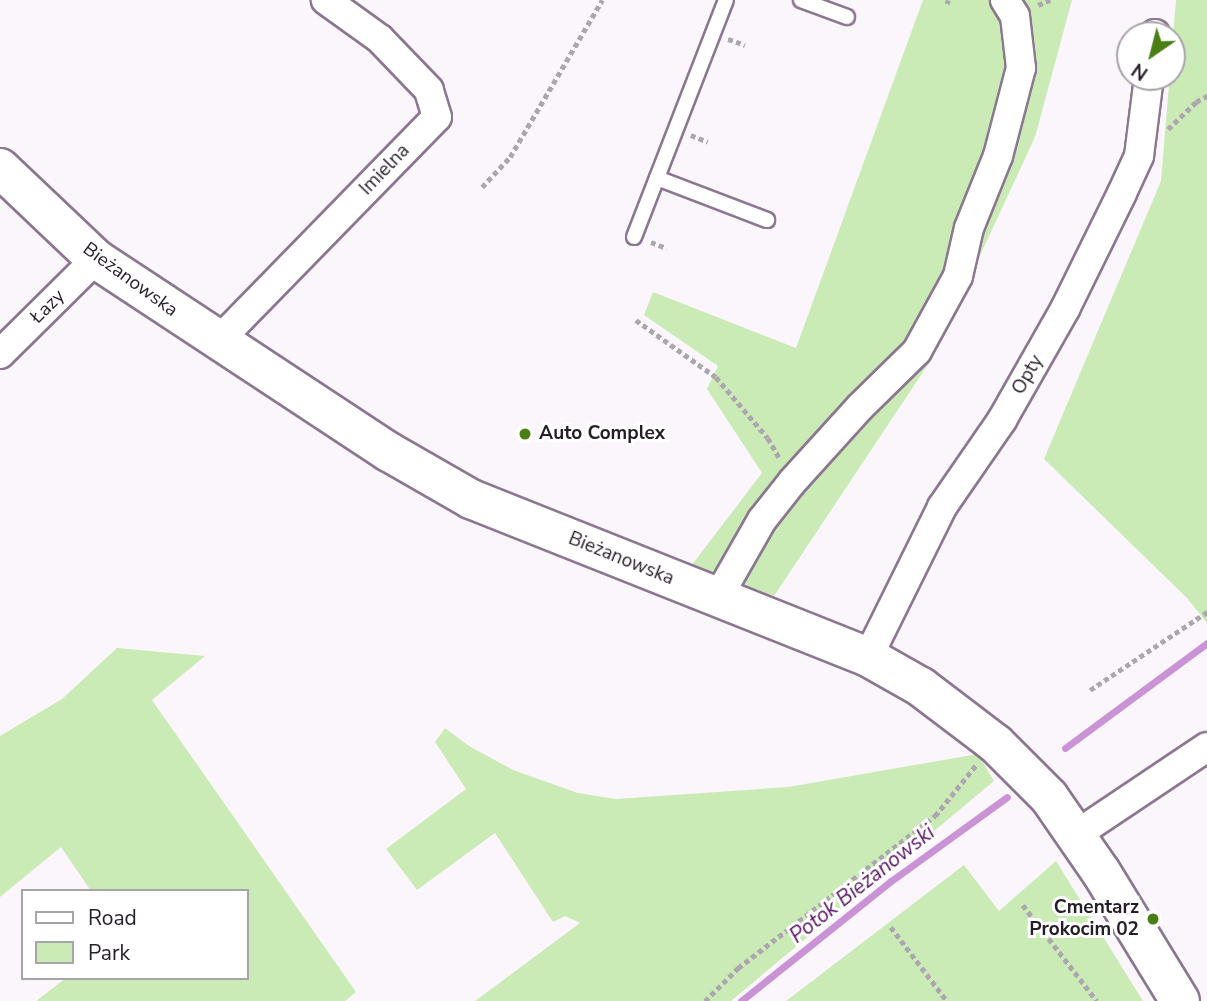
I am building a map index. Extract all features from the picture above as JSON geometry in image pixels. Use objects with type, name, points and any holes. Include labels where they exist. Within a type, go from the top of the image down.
[{"type":"street","name":"Imielna","points":[[221,344],[230,329],[437,117],[429,90],[421,81],[380,39],[326,0]]},
{"type":"street","points":[[718,597],[762,520],[792,482],[860,407],[917,351],[958,276],[969,228],[998,156],[1021,68],[1015,16],[1005,0]]},
{"type":"street","name":"Opty","points":[[868,657],[942,507],[1002,420],[1065,310],[1139,156],[1147,91]]},
{"type":"street","name":"Bieżanowska","points":[[0,168],[96,259],[221,344],[389,452],[471,499],[868,657],[921,687],[996,744],[1038,785],[1077,834],[1180,1001]]},
{"type":"street","name":"Łazy","points":[[0,354],[96,259]]},
{"type":"street","points":[[1077,834],[1207,747]]},
{"type":"lane","points":[[634,237],[726,0]]},
{"type":"lane","points":[[801,0],[847,17]]},
{"type":"lane","points":[[657,178],[767,220]]},
{"type":"path","points":[[482,187],[510,157],[602,0]]},
{"type":"path","points":[[727,38],[745,45]]},
{"type":"path","points":[[1139,156],[1146,154],[1196,102],[1207,96]]},
{"type":"path","points":[[690,135],[708,142]]},
{"type":"path","points":[[636,320],[716,377],[768,438],[780,461]]},
{"type":"path","points":[[1090,690],[1207,612]]},
{"type":"path","points":[[705,1001],[738,968],[935,816],[963,778],[996,744]]},
{"type":"path","points":[[1023,905],[1097,1001]]},
{"type":"path","points":[[891,927],[947,1001]]},
{"type":"green space","points":[[923,0],[1072,0],[1035,137],[933,357],[774,596],[691,566],[762,473],[707,389],[718,366],[644,315],[653,292],[796,348]]},
{"type":"green space","points":[[1176,0],[1207,0],[1207,623],[1187,598],[1044,459],[1161,181],[1168,91],[1186,91],[1186,21],[1174,21]]},
{"type":"green space","points":[[117,648],[205,656],[152,700],[356,992],[345,1001],[36,1001],[63,980],[248,980],[248,889],[90,889],[61,847],[0,897],[0,736],[62,699]]},
{"type":"green space","points":[[445,728],[469,746],[513,770],[578,793],[616,799],[788,787],[978,754],[994,781],[731,1001],[475,1001],[580,923],[565,916],[553,922],[495,833],[417,890],[386,849],[466,789],[435,742]]},
{"type":"green space","points":[[1056,861],[1143,1001],[786,1001],[964,865],[999,911]]},
{"type":"waterway","name":"Potok Bieżanowski","points":[[1065,748],[1207,643]]},
{"type":"waterway","name":"Potok Bieżanowski","points":[[741,1001],[891,881],[1007,797]]},
{"type":"place","name":"Auto Complex","points":[[525,434]]},
{"type":"place","name":"Cmentarz Prokocim 02","points":[[1153,919]]}]
